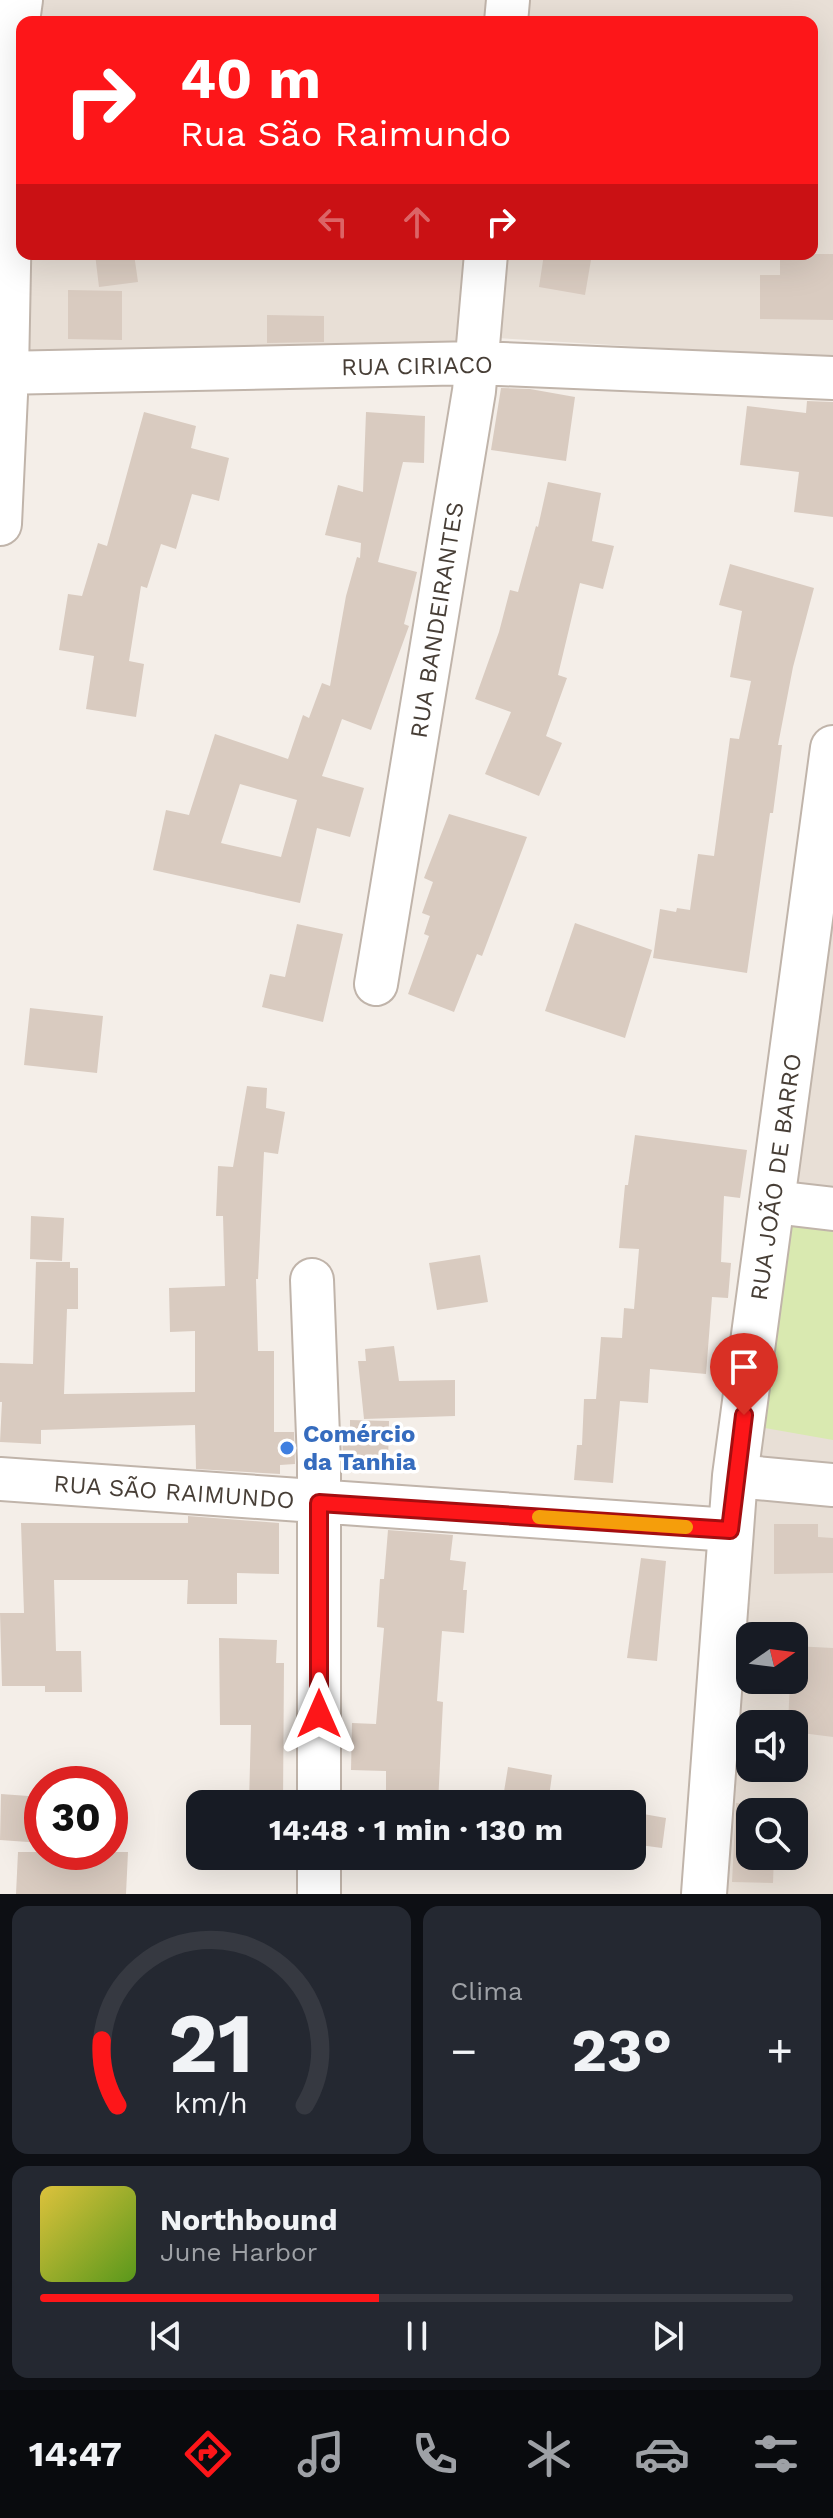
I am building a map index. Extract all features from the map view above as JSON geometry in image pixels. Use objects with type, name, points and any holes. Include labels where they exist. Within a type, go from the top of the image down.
[{"type":"street","points":[[0,524],[6,56],[16,19]]},
{"type":"street","name":"RUA BANDEIRANTES","points":[[376,984],[477,363],[486,260]]},
{"type":"street","name":"RUA CIRIACO","points":[[4,373],[477,363],[833,378]]},
{"type":"street","name":"RUA JOÃO DE BARRO","points":[[704,1894],[735,1476],[833,748]]},
{"type":"street","points":[[774,1202],[833,1209]]},
{"type":"street","points":[[312,1280],[319,1462],[319,1790]]},
{"type":"street","points":[[735,1476],[833,1485]]},
{"type":"street","name":"RUA SÃO RAIMUNDO","points":[[0,1479],[730,1530]]},
{"type":"street","points":[[319,1870],[319,1894]]},
{"type":"shaded area","points":[[0,0],[833,0],[833,358],[497,338],[441,355],[26,354],[27,260],[818,260],[818,16],[16,16]]},
{"type":"shaded area","points":[[833,804],[833,1894],[703,1894]]},
{"type":"green space","points":[[789,1213],[833,1221],[833,1440],[753,1426]]},
{"type":"building","points":[[818,254],[833,254],[833,320],[760,319],[760,275],[780,275],[780,260],[818,260]]},
{"type":"building","points":[[96,260],[135,260],[138,282],[99,287]]},
{"type":"building","points":[[543,260],[591,260],[585,295],[539,287]]},
{"type":"building","points":[[68,290],[122,291],[122,340],[68,339]]},
{"type":"building","points":[[267,315],[324,316],[324,342],[267,343]]},
{"type":"building","points":[[501,388],[530,389],[575,397],[566,461],[491,450]]},
{"type":"building","points":[[807,401],[833,402],[833,517],[794,512],[799,472],[740,465],[747,406],[806,413]]},
{"type":"building","points":[[144,412],[196,426],[191,448],[229,458],[219,501],[192,494],[176,549],[161,544],[147,588],[141,586],[129,661],[144,664],[136,717],[86,709],[94,656],[59,650],[68,594],[82,596],[98,543],[107,546]]},
{"type":"building","points":[[366,412],[425,416],[424,463],[403,462],[378,562],[417,572],[404,624],[409,626],[371,730],[342,719],[322,776],[364,788],[350,837],[317,828],[300,903],[153,870],[166,810],[189,815],[215,734],[288,759],[303,715],[309,718],[322,683],[330,686],[346,596],[357,557],[360,558],[361,543],[325,535],[338,485],[363,492]],"holes":[[[240,784],[297,800],[281,857],[221,843]]]},
{"type":"building","points":[[548,482],[601,493],[592,541],[614,546],[603,589],[580,583],[558,675],[567,678],[546,736],[562,743],[539,796],[485,774],[511,712],[475,699],[510,590],[518,592]]},
{"type":"building","points":[[730,564],[814,588],[793,667],[778,745],[782,745],[773,813],[770,813],[747,973],[653,958],[660,909],[676,912],[677,908],[690,910],[698,854],[714,856],[730,738],[739,739],[751,681],[730,677],[742,611],[719,605]]},
{"type":"building","points":[[449,814],[527,837],[482,956],[477,954],[454,1012],[408,994],[429,936],[424,934],[430,916],[422,913],[433,882],[424,878]]},
{"type":"building","points":[[575,923],[652,950],[625,1038],[545,1011]]},
{"type":"building","points":[[297,924],[343,934],[323,1022],[262,1007],[270,974],[285,977]]},
{"type":"building","points":[[30,1008],[103,1016],[97,1073],[24,1065]]},
{"type":"building","points":[[247,1086],[267,1088],[266,1108],[285,1112],[278,1154],[264,1152],[256,1279],[258,1351],[274,1351],[274,1432],[294,1432],[295,1464],[280,1465],[280,1474],[196,1469],[195,1425],[41,1430],[41,1444],[0,1442],[0,1363],[33,1364],[36,1262],[70,1262],[70,1268],[78,1268],[78,1309],[67,1309],[64,1394],[195,1392],[195,1331],[170,1332],[169,1288],[225,1286],[223,1216],[216,1216],[218,1166],[233,1167]]},
{"type":"building","points":[[635,1135],[747,1150],[740,1198],[724,1196],[721,1262],[731,1263],[728,1298],[712,1297],[706,1374],[650,1369],[648,1403],[620,1401],[613,1483],[574,1480],[577,1445],[582,1445],[584,1399],[596,1399],[601,1337],[622,1338],[624,1308],[634,1309],[639,1249],[619,1248],[625,1185],[628,1185]]},
{"type":"building","points":[[31,1216],[64,1218],[62,1261],[30,1259]]},
{"type":"building","points":[[480,1255],[488,1302],[437,1310],[429,1263]]},
{"type":"building","points":[[394,1346],[399,1381],[455,1380],[455,1416],[364,1419],[358,1361],[366,1361],[365,1349]]},
{"type":"building","points":[[350,1420],[389,1421],[388,1464],[343,1463],[342,1431],[350,1431]]},
{"type":"building","points":[[188,1516],[279,1523],[279,1574],[237,1573],[237,1604],[187,1604],[188,1580],[54,1580],[56,1651],[81,1651],[82,1692],[45,1692],[45,1686],[2,1686],[0,1613],[24,1613],[21,1523],[188,1523]]},
{"type":"building","points":[[774,1524],[818,1524],[818,1537],[833,1538],[833,1573],[774,1574]]},
{"type":"building","points":[[388,1530],[453,1535],[450,1560],[466,1562],[464,1633],[442,1631],[437,1701],[443,1702],[439,1790],[386,1790],[386,1771],[351,1770],[352,1723],[376,1724],[384,1628],[377,1627],[380,1579],[384,1579]]},
{"type":"building","points":[[641,1558],[666,1561],[657,1661],[627,1658]]},
{"type":"building","points":[[219,1638],[277,1640],[276,1663],[284,1663],[283,1790],[249,1790],[251,1725],[220,1725]]},
{"type":"building","points":[[808,1647],[833,1648],[833,1737],[808,1734],[808,1710],[789,1710],[789,1694],[808,1694]]},
{"type":"building","points":[[508,1767],[552,1775],[550,1790],[504,1790]]},
{"type":"building","points":[[1,1794],[24,1796],[24,1842],[0,1840]]},
{"type":"building","points":[[736,1803],[736,1870],[773,1870],[773,1883],[732,1882]]},
{"type":"building","points":[[646,1814],[666,1818],[662,1848],[646,1846]]},
{"type":"building","points":[[18,1852],[24,1852],[24,1870],[127,1870],[126,1894],[16,1894]]},
{"type":"slow traffic","points":[[539,1517],[686,1527]]},
{"type":"place","name":"Comércio da Tanhia","points":[[287,1448]]},
{"type":"route","points":[[319,1714],[319,1503],[730,1530],[744,1415]]}]
